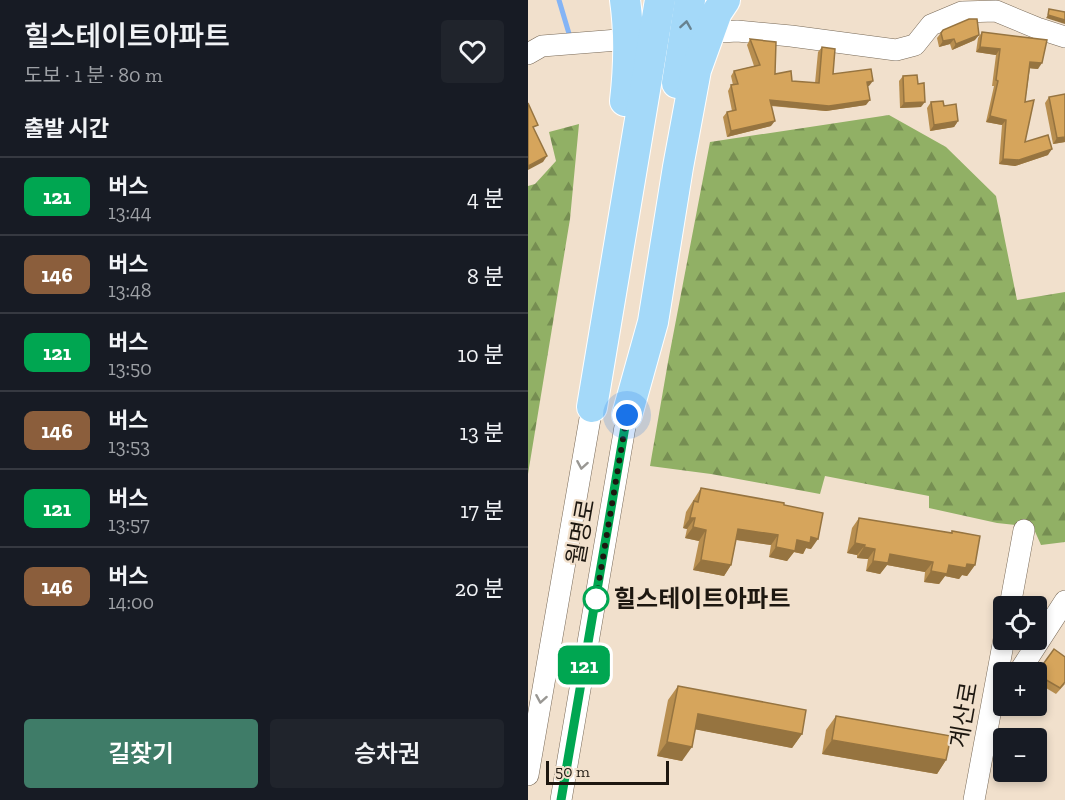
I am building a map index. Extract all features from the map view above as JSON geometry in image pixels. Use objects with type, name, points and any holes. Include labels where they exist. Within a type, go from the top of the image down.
[{"type":"highway","points":[[592,407],[592,311],[622,126],[628,71],[629,26],[625,0]]},
{"type":"highway","points":[[592,407],[660,0]]},
{"type":"highway","points":[[627,415],[690,0]]},
{"type":"highway","points":[[627,415],[653,322],[696,69],[717,12],[725,0]]},
{"type":"street","points":[[721,32],[737,31],[791,36],[896,50],[915,45],[931,25],[962,12],[996,11],[1065,37]]},
{"type":"street","points":[[528,54],[542,45],[618,40]]},
{"type":"street","name":"월명로","points":[[528,775],[592,407]]},
{"type":"street","name":"월명로","points":[[561,800],[627,415]]},
{"type":"street","points":[[1012,596],[1024,530]]},
{"type":"street","points":[[1025,662],[1065,601]]},
{"type":"street","name":"계산로","points":[[974,800],[1002,650]]},
{"type":"street","points":[[990,717],[993,712]]},
{"type":"green space","points":[[889,115],[946,147],[996,196],[1017,300],[1065,292],[1065,542],[1041,545],[1033,527],[997,523],[929,508],[929,496],[825,476],[820,494],[711,474],[650,466],[710,142]]},
{"type":"green space","points":[[579,124],[570,219],[528,474],[528,186],[535,184],[556,161],[549,132]]},
{"type":"building","points":[[1049,9],[1065,12],[1065,20],[1048,15]]},
{"type":"building","points":[[969,19],[977,19],[979,35],[956,44],[954,39],[943,41],[941,33],[943,30]]},
{"type":"building","points":[[982,32],[1047,40],[1042,63],[1030,62],[1025,102],[1034,100],[1025,142],[1048,135],[1052,149],[1019,160],[1003,159],[1006,120],[990,116],[998,81],[996,80],[1000,49],[980,47]]},
{"type":"building","points":[[750,39],[776,42],[775,74],[791,71],[792,81],[819,83],[822,47],[835,49],[833,74],[871,69],[873,81],[867,82],[870,100],[829,106],[770,100],[775,121],[731,131],[727,112],[736,110],[731,85],[738,84],[734,71],[760,65]]},
{"type":"building","points":[[917,75],[918,84],[924,83],[925,102],[904,103],[903,76]]},
{"type":"building","points":[[1065,94],[1065,137],[1057,138],[1049,97]]},
{"type":"building","points":[[943,101],[944,106],[956,104],[958,121],[934,125],[931,102]]},
{"type":"building","points":[[528,103],[538,125],[533,127],[547,156],[528,166]]},
{"type":"building","points":[[701,488],[784,503],[784,505],[823,513],[818,539],[811,537],[810,543],[797,540],[795,551],[776,547],[778,535],[738,529],[731,565],[701,560],[706,530],[693,527],[695,518],[690,518],[694,501],[698,502]]},
{"type":"building","points":[[859,518],[980,536],[975,565],[967,564],[966,568],[949,565],[947,574],[931,571],[933,562],[890,554],[888,563],[873,561],[875,549],[855,543]]},
{"type":"building","points":[[1054,649],[1065,657],[1065,682],[1060,688],[1047,680],[1047,662],[1045,662]]},
{"type":"building","points":[[678,686],[806,710],[802,734],[698,714],[692,747],[667,742]]},
{"type":"building","points":[[836,716],[951,736],[946,760],[832,740]]},
{"type":"waterway","points":[[559,0],[570,37]]},
{"type":"bus line","name":"121","points":[[561,800],[627,415]]},
{"type":"place","name":"힐스테이트아파트","points":[[596,599]]},
{"type":"route","points":[[596,599],[627,415]]}]
